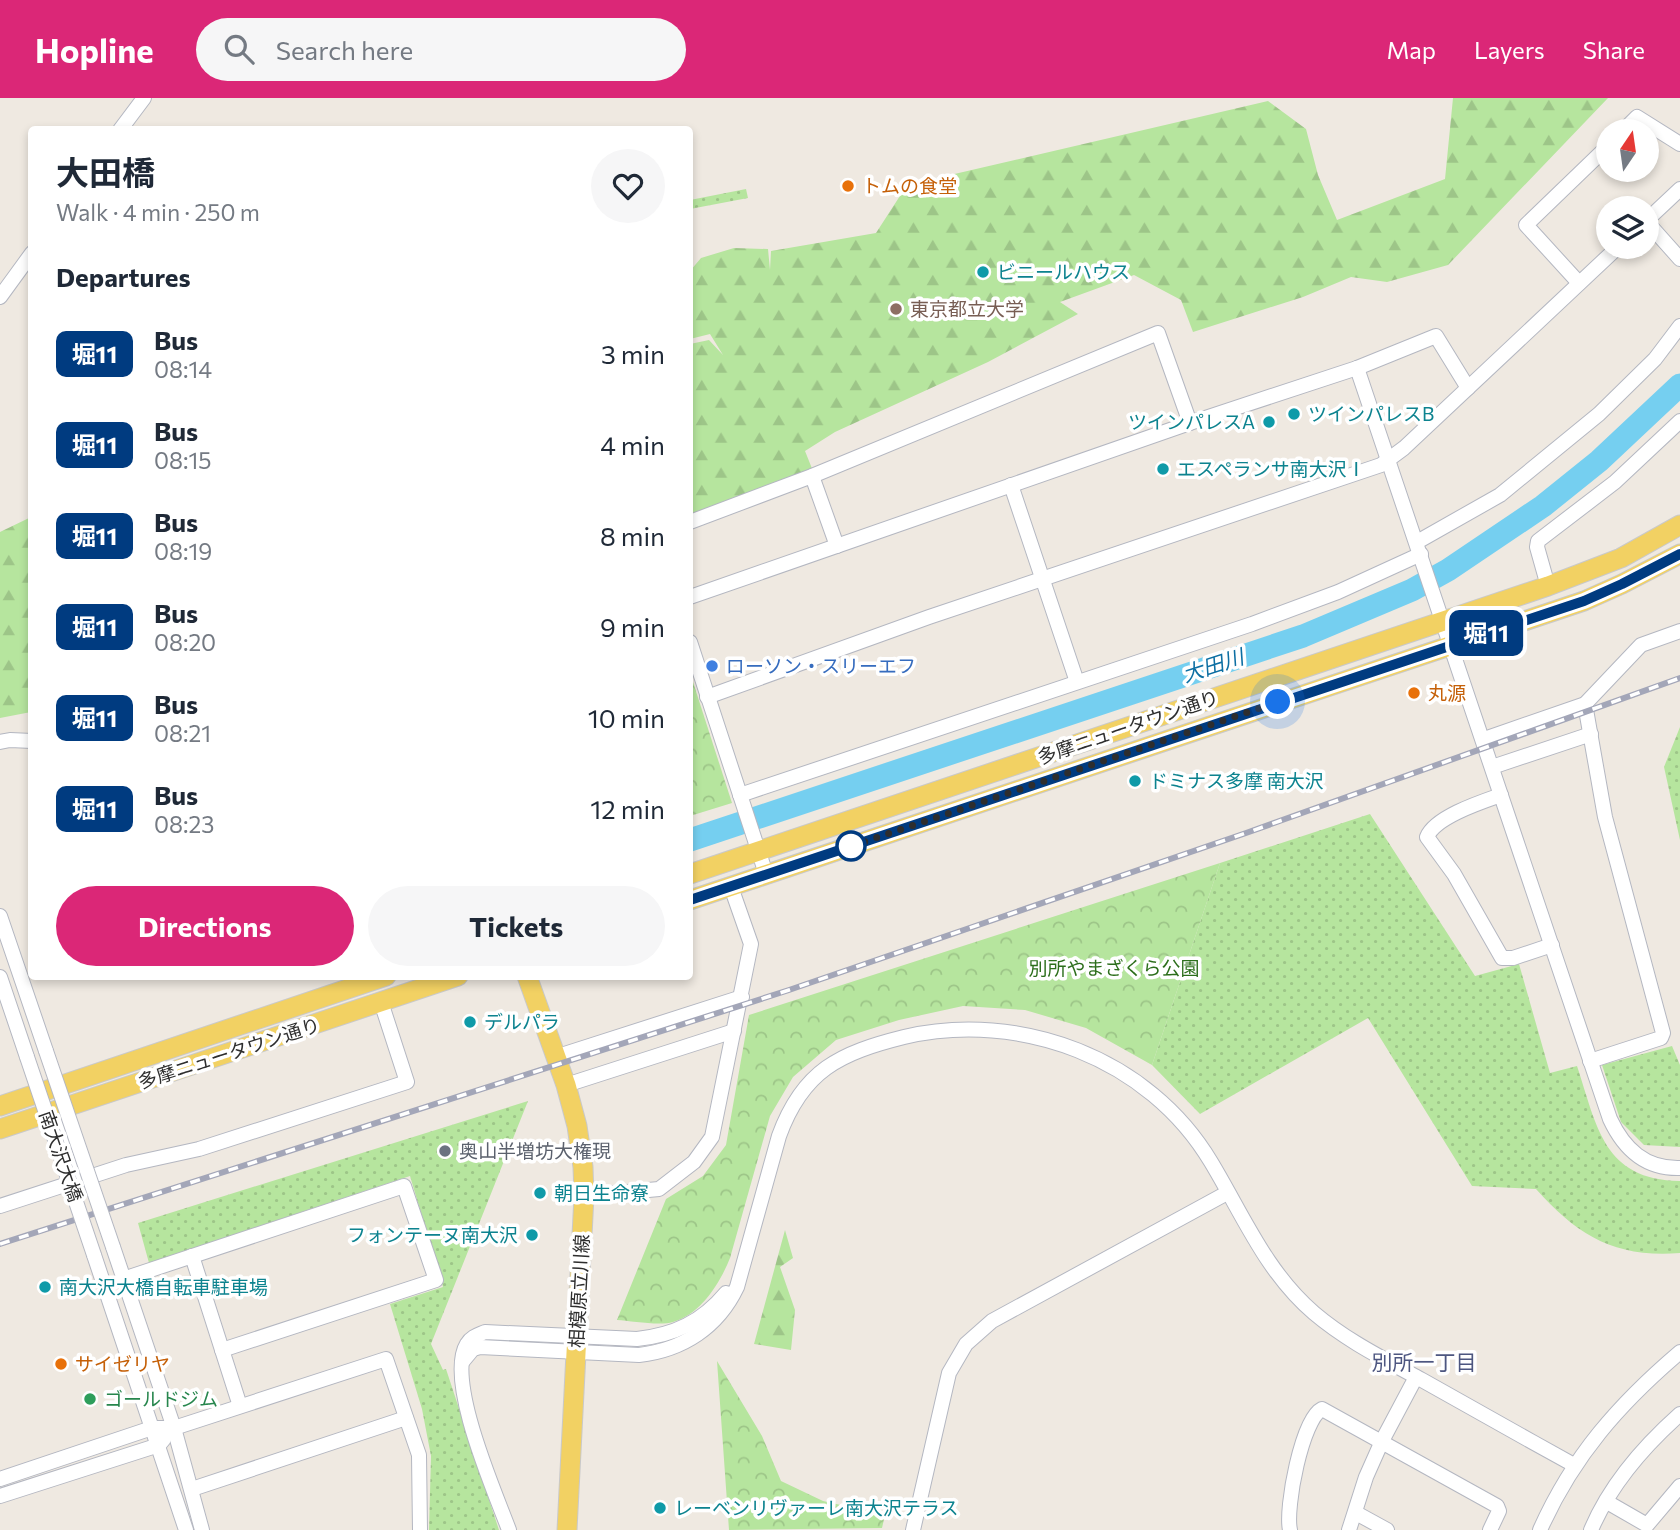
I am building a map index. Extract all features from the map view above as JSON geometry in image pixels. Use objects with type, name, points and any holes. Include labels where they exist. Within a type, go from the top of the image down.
[{"type":"main road","name":"多摩ニュータウン通り","points":[[693,873],[1548,586],[1621,558],[1680,525]]},
{"type":"main road","name":"多摩ニュータウン通り","points":[[693,899],[1584,601],[1680,554]]},
{"type":"main road","name":"多摩ニュータウン通り","points":[[0,1106],[374,980]]},
{"type":"main road","name":"多摩ニュータウン通り","points":[[0,1129],[446,980]]},
{"type":"main road","name":"相模原立川線","points":[[528,980],[566,1086],[580,1142],[584,1196],[567,1530]]},
{"type":"street","points":[[123,126],[144,98]]},
{"type":"street","points":[[1659,131],[1680,144]]},
{"type":"street","points":[[1579,284],[1527,225],[1596,158]]},
{"type":"street","points":[[1659,209],[1680,189]]},
{"type":"street","points":[[1659,235],[1680,260]]},
{"type":"street","points":[[0,297],[28,258]]},
{"type":"street","points":[[707,697],[1043,579],[1371,469],[1389,460],[1605,259]]},
{"type":"street","points":[[741,799],[1252,624],[1338,592],[1421,553],[1500,495],[1599,414],[1655,359],[1680,326]]},
{"type":"street","points":[[693,521],[812,476],[1158,333],[1190,423]]},
{"type":"street","points":[[693,596],[1190,423],[1357,368],[1436,336],[1468,388]]},
{"type":"street","points":[[1357,368],[1610,1119],[1631,1152],[1648,1163],[1680,1168]]},
{"type":"street","points":[[1548,586],[1537,547],[1538,541],[1615,482],[1680,421]]},
{"type":"street","points":[[812,476],[837,545]]},
{"type":"street","points":[[1012,485],[1077,682]]},
{"type":"street","points":[[1484,739],[1584,704],[1641,645],[1680,631]]},
{"type":"street","points":[[693,658],[766,874]]},
{"type":"street","points":[[1584,704],[1605,817],[1663,1033],[1661,1038],[1590,1061]]},
{"type":"street","points":[[1492,767],[1591,734]]},
{"type":"street","points":[[0,742],[28,741]]},
{"type":"street","points":[[1501,795],[1460,811],[1433,828],[1427,837],[1454,874],[1502,958],[1513,958],[1552,945]]},
{"type":"street","points":[[584,1196],[659,1189],[694,1162],[712,1137],[751,944],[731,887]]},
{"type":"street","name":"南大沢大橋","points":[[0,916],[174,1428],[202,1530]]},
{"type":"street","name":"南大沢大橋","points":[[0,977],[186,1530]]},
{"type":"street","points":[[555,1057],[742,997]]},
{"type":"street","points":[[0,1206],[126,1165],[199,1149],[407,1082],[381,1002]]},
{"type":"street","points":[[509,1530],[471,1426],[463,1383],[463,1361],[473,1349],[576,1344],[639,1355],[665,1351],[690,1340],[717,1319],[730,1301],[741,1272],[779,1136],[804,1087],[820,1073],[852,1053],[880,1043],[933,1031],[975,1028],[1025,1033],[1063,1044],[1106,1063],[1140,1085],[1170,1110],[1200,1146],[1268,1263],[1295,1296],[1348,1340],[1574,1465]]},
{"type":"street","points":[[566,1086],[734,1031]]},
{"type":"street","points":[[57,1110],[80,1180]]},
{"type":"street","points":[[123,1279],[404,1186],[436,1280],[222,1350]]},
{"type":"street","points":[[913,1530],[946,1380],[956,1359],[979,1330],[1227,1194]]},
{"type":"street","points":[[192,1256],[240,1406]]},
{"type":"street","points":[[1540,1530],[1574,1465],[1628,1399],[1680,1352]]},
{"type":"street","points":[[0,1479],[152,1428],[174,1428],[386,1359],[419,1455],[420,1530]]},
{"type":"street","points":[[1349,1530],[1366,1477],[1416,1377]]},
{"type":"street","points":[[1290,1530],[1289,1508],[1308,1427],[1316,1412],[1322,1409],[1497,1507],[1499,1511],[1490,1530]]},
{"type":"street","points":[[192,1489],[407,1418]]},
{"type":"street","points":[[1591,1530],[1634,1459],[1676,1423]]},
{"type":"street","points":[[0,1496],[159,1445],[174,1428]]},
{"type":"street","points":[[1607,1502],[1647,1525],[1680,1486]]},
{"type":"street","points":[[1356,1513],[1387,1530]]},
{"type":"green space","name":"東京都立大学","points":[[1453,98],[1608,98],[1448,265],[1387,282],[1351,277],[1303,297],[1193,332],[1181,300],[1134,275],[1060,302],[1078,314],[988,362],[835,432],[805,451],[813,471],[693,513],[693,343],[709,340],[723,355],[710,334],[693,338],[693,267],[701,258],[734,248],[768,249],[770,270],[771,251],[876,233],[907,185],[1268,101],[1306,129],[1318,175],[1337,220],[1445,179]]},
{"type":"green space","points":[[746,189],[748,198],[693,208],[693,199]]},
{"type":"green space","points":[[28,518],[28,713],[0,718],[0,532]]},
{"type":"green space","points":[[693,682],[732,803],[693,815]]},
{"type":"green space","points":[[1680,727],[1680,840],[1664,767]]},
{"type":"green space","points":[[1370,814],[1475,976],[1519,964],[1550,1073],[1577,1066],[1598,1128],[1607,1146],[1619,1160],[1634,1171],[1654,1178],[1680,1181],[1680,1253],[1636,1252],[1599,1240],[1567,1220],[1536,1189],[1472,1186],[1368,1018],[1200,1114],[1152,1065],[1220,863]]},
{"type":"green space","name":"別所やまざくら公園","points":[[1220,863],[1152,1065],[1086,1028],[1025,1010],[963,1006],[899,1020],[836,1040],[793,1077],[770,1116],[730,1258],[721,1277],[701,1305],[673,1322],[617,1320],[666,1199],[703,1176],[726,1145],[749,1015]]},
{"type":"green space","points":[[1672,1046],[1680,1065],[1680,1147],[1644,1145],[1621,1122],[1602,1065]]},
{"type":"green space","points":[[528,1101],[431,1344],[443,1370],[446,1369],[499,1530],[429,1530],[431,1456],[422,1409],[390,1304],[443,1287],[410,1176],[149,1263],[138,1223]]},
{"type":"green space","points":[[785,1230],[793,1258],[780,1267],[795,1310],[791,1350],[754,1344]]},
{"type":"green space","points":[[717,1361],[762,1436],[781,1481],[823,1501],[885,1515],[882,1528],[729,1530]]},
{"type":"waterway","name":"大田川","points":[[693,839],[1303,636],[1412,590],[1448,570],[1543,506],[1599,461],[1680,385]]},
{"type":"railway","points":[[0,1244],[789,990],[1246,833],[1680,678]]},
{"type":"bus line","name":"堀11","points":[[693,899],[1584,601],[1680,554]]},
{"type":"place","name":"トムの食堂","points":[[848,186]]},
{"type":"place","name":"ビニールハウス","points":[[983,272]]},
{"type":"place","name":"東京都立大学","points":[[896,309]]},
{"type":"place","name":"ツインパレスB","points":[[1294,414]]},
{"type":"place","name":"ツインパレスA","points":[[1269,422]]},
{"type":"place","name":"エスペランサ南大沢Ⅰ","points":[[1163,469]]},
{"type":"place","name":"ローソン・スリーエフ","points":[[712,666]]},
{"type":"place","name":"丸源","points":[[1414,693]]},
{"type":"place","name":"ドミナス多摩 南大沢","points":[[1135,781]]},
{"type":"place","name":"デルパラ","points":[[470,1022]]},
{"type":"place","name":"奥山半増坊大権現","points":[[445,1151]]},
{"type":"place","name":"朝日生命寮","points":[[540,1193]]},
{"type":"place","name":"フォンテーヌ南大沢","points":[[532,1235]]},
{"type":"place","name":"南大沢大橋自転車駐車場","points":[[45,1287]]},
{"type":"place","name":"サイゼリヤ","points":[[61,1364]]},
{"type":"place","name":"ゴールドジム","points":[[90,1399]]},
{"type":"place","name":"レーベンリヴァーレ南大沢テラス","points":[[660,1508]]},
{"type":"district","name":"別所一丁目","points":[[1424,1363]]},
{"type":"route","points":[[851,846],[846,848],[1278,702]]}]
